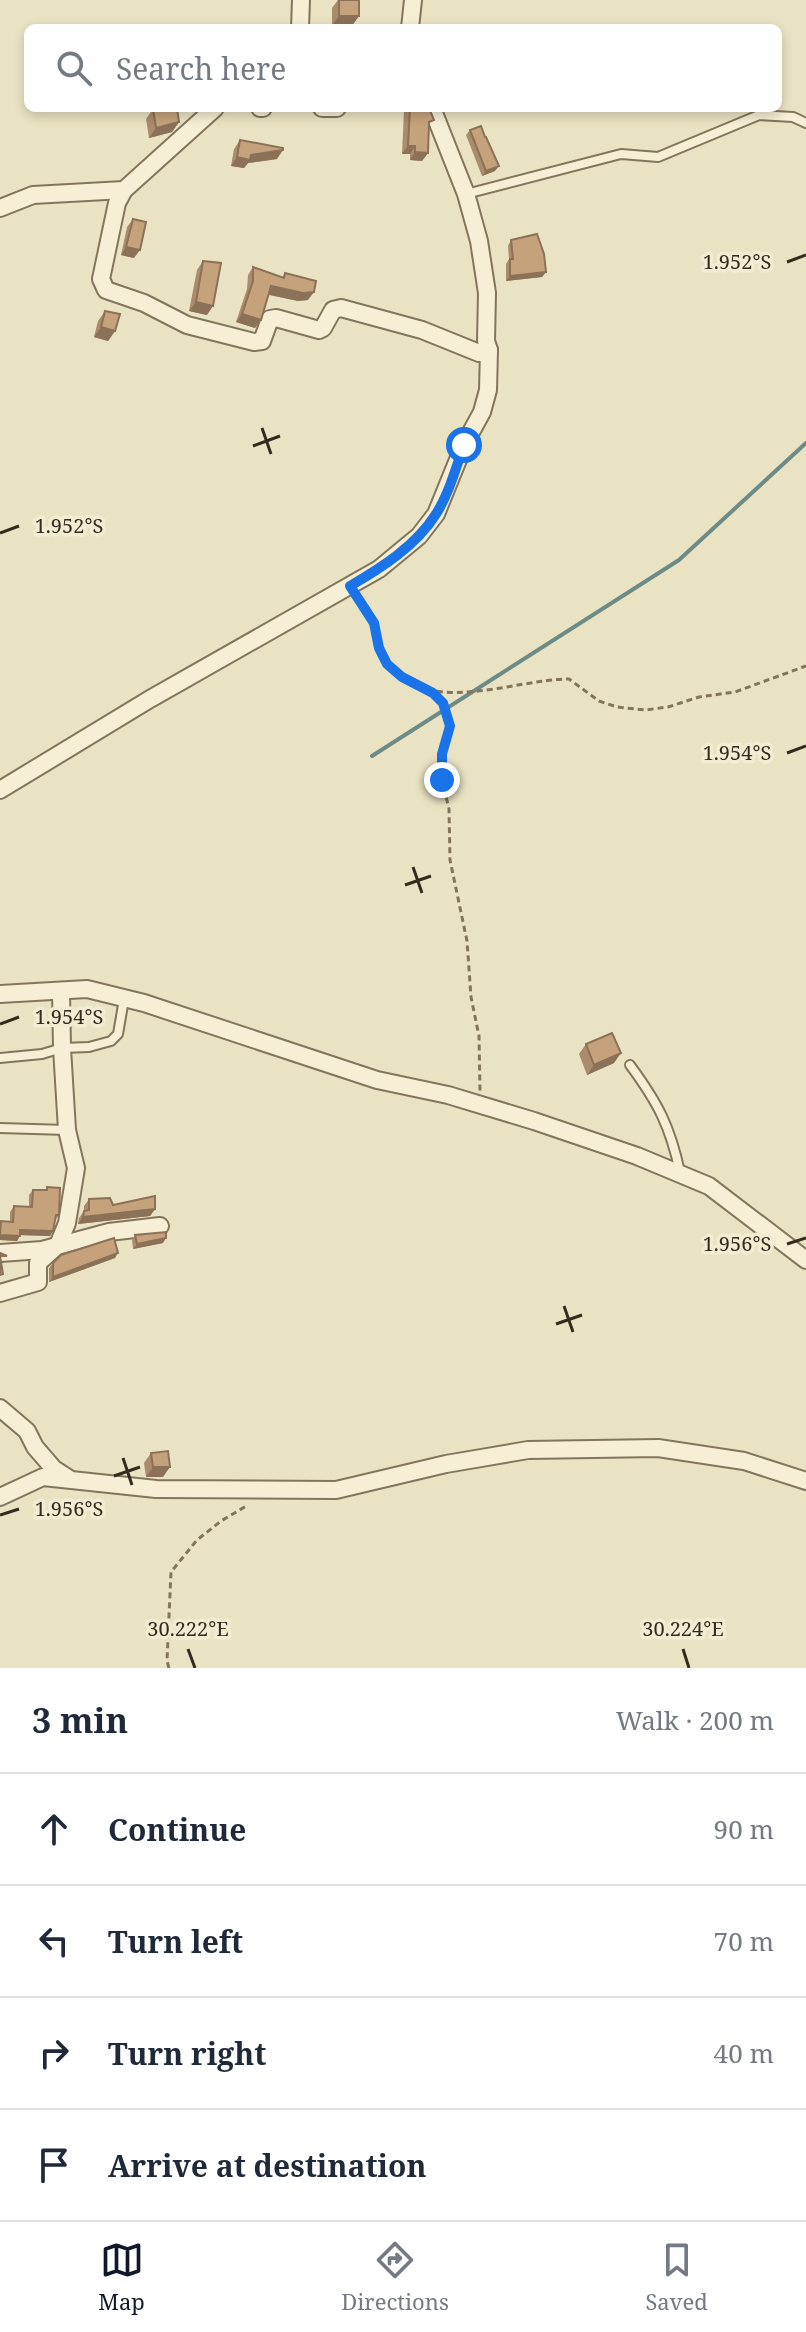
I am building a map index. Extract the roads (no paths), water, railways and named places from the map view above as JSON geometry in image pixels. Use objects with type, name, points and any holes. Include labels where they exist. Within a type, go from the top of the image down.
[{"type":"street","points":[[300,24],[301,0]]},
{"type":"street","points":[[410,24],[413,0]]},
{"type":"street","points":[[0,208],[33,195],[124,190],[137,182],[211,112]]},
{"type":"street","points":[[0,790],[150,699],[379,569],[419,536],[436,514],[464,445],[482,412],[488,390],[489,350],[486,341],[487,293],[479,241],[466,194],[434,112]]},
{"type":"street","points":[[124,190],[117,203],[101,279],[106,290],[144,303],[187,325],[254,342],[262,341],[270,319],[319,330],[333,310],[341,308],[422,330],[479,353],[489,350]]},
{"type":"street","points":[[0,994],[87,989],[125,998],[377,1080],[485,1106],[637,1156],[680,1173],[727,1198],[806,1260]]},
{"type":"street","points":[[0,1293],[38,1282],[38,1263],[58,1245],[67,1223],[76,1168],[67,1130],[61,991]]},
{"type":"street","points":[[0,1253],[42,1250],[109,1232],[160,1226]]},
{"type":"street","points":[[0,1408],[27,1431],[35,1447],[54,1469],[69,1479]]},
{"type":"street","points":[[0,1497],[43,1477],[156,1489],[336,1490],[446,1464],[528,1450],[658,1448],[744,1461],[806,1481]]},
{"type":"lane","points":[[466,194],[621,154],[658,157],[759,115],[793,117],[806,123]]},
{"type":"lane","points":[[0,1058],[89,1047],[111,1041],[118,1034],[125,998]]},
{"type":"lane","points":[[630,1065],[656,1100],[674,1145],[680,1173]]},
{"type":"lane","points":[[0,1128],[67,1130]]},
{"type":"waterway","points":[[372,756],[679,560],[806,443]]}]
